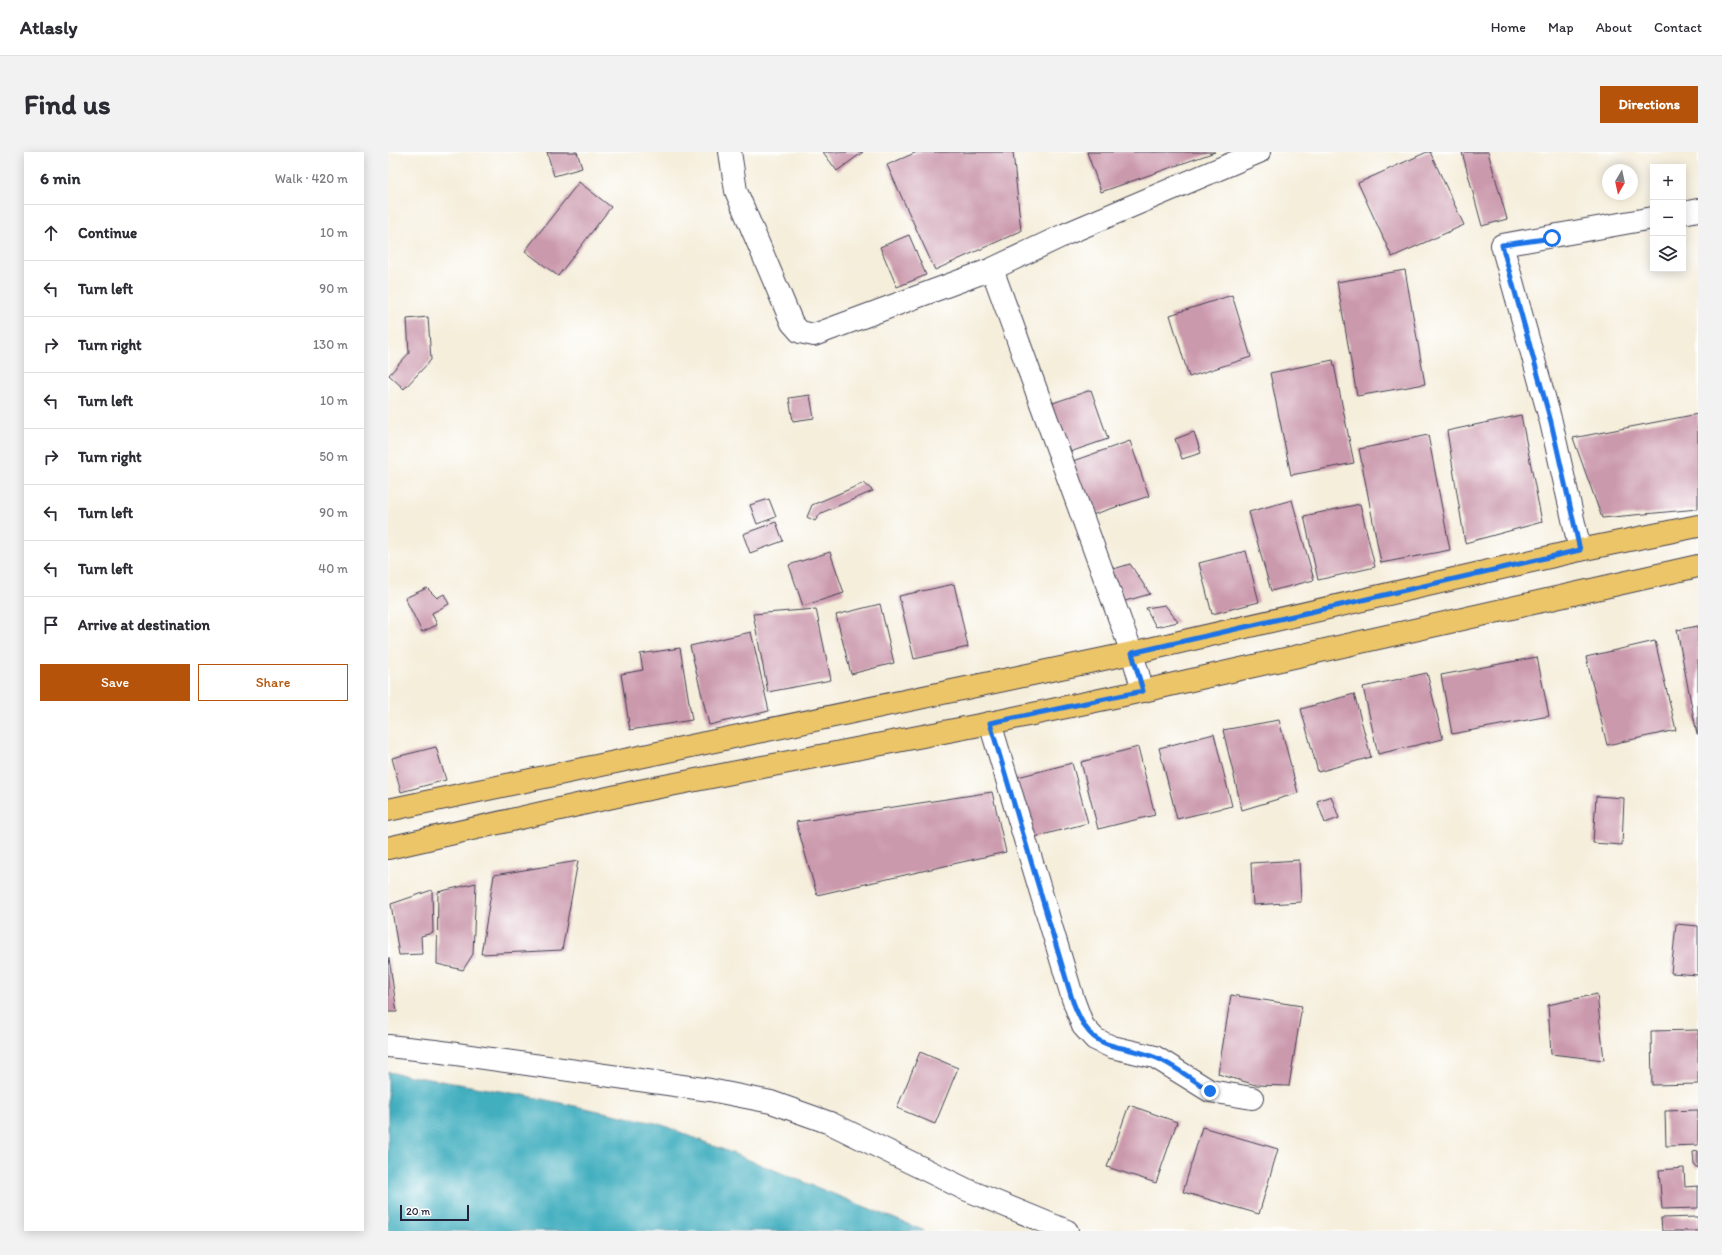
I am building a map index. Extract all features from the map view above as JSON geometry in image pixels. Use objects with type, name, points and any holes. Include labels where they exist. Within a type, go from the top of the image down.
[{"type":"main road","points":[[388,810],[1132,653],[1580,550],[1698,526]]},
{"type":"main road","points":[[388,848],[639,791],[990,723],[1143,691],[1698,566]]},
{"type":"street","points":[[730,152],[736,191],[792,323],[800,332],[814,335],[992,269],[1066,234],[1259,152]]},
{"type":"street","points":[[1686,212],[1698,210]]},
{"type":"street","points":[[1580,550],[1551,422],[1502,245],[1650,219]]},
{"type":"street","points":[[992,269],[1132,653],[1143,691]]},
{"type":"street","points":[[990,723],[1072,999],[1083,1026],[1095,1038],[1112,1047],[1155,1057],[1210,1091],[1252,1098]]},
{"type":"street","points":[[388,1046],[435,1051],[710,1090],[771,1102],[830,1123],[965,1190],[1067,1231]]},
{"type":"water","points":[[388,1072],[523,1095],[660,1124],[925,1231],[388,1231]]},
{"type":"building","points":[[547,152],[577,152],[582,168],[554,176]]},
{"type":"building","points":[[823,152],[863,152],[837,171]]},
{"type":"building","points":[[917,152],[1013,152],[1021,231],[935,270],[887,165]]},
{"type":"building","points":[[1087,152],[1215,152],[1101,192]]},
{"type":"building","points":[[1430,152],[1464,225],[1392,257],[1358,183]]},
{"type":"building","points":[[1462,152],[1488,152],[1507,219],[1482,226]]},
{"type":"building","points":[[579,182],[611,207],[558,276],[525,251]]},
{"type":"building","points":[[909,235],[926,275],[897,287],[880,247]]},
{"type":"building","points":[[1405,270],[1425,384],[1357,396],[1337,282]]},
{"type":"building","points":[[1232,295],[1251,357],[1189,377],[1170,315]]},
{"type":"building","points":[[428,317],[431,360],[404,389],[389,375],[409,353],[407,319]]},
{"type":"building","points":[[1333,360],[1354,463],[1291,475],[1270,373]]},
{"type":"building","points":[[1091,390],[1108,439],[1064,454],[1047,405]]},
{"type":"building","points":[[810,395],[814,418],[793,421],[789,398]]},
{"type":"building","points":[[1698,414],[1698,509],[1602,518],[1573,438]]},
{"type":"building","points":[[1521,415],[1542,522],[1465,543],[1447,431]]},
{"type":"building","points":[[1194,432],[1201,453],[1182,459],[1175,439]]},
{"type":"building","points":[[1428,435],[1450,550],[1381,563],[1359,449]]},
{"type":"building","points":[[1130,441],[1149,496],[1086,517],[1067,463]]},
{"type":"building","points":[[864,483],[873,491],[821,513],[815,521],[807,517],[812,505]]},
{"type":"building","points":[[769,499],[776,517],[757,524],[750,505]]},
{"type":"building","points":[[1292,500],[1314,580],[1271,591],[1249,512]]},
{"type":"building","points":[[1360,504],[1375,567],[1318,580],[1304,516]]},
{"type":"building","points":[[776,522],[783,541],[750,553],[743,534]]},
{"type":"building","points":[[1246,551],[1259,602],[1212,614],[1199,563]]},
{"type":"building","points":[[830,552],[844,593],[803,606],[789,565]]},
{"type":"building","points":[[1130,564],[1150,594],[1118,603],[1107,571]]},
{"type":"building","points":[[954,584],[968,647],[914,659],[899,596]]},
{"type":"building","points":[[427,588],[437,598],[444,594],[449,604],[432,613],[437,625],[422,632],[405,598]]},
{"type":"building","points":[[880,604],[894,663],[851,674],[836,615]]},
{"type":"building","points":[[1165,605],[1178,622],[1156,627],[1146,608]]},
{"type":"building","points":[[816,609],[831,680],[768,692],[753,614]]},
{"type":"building","points":[[1698,626],[1698,734],[1697,734],[1677,630]]},
{"type":"building","points":[[751,632],[769,711],[709,725],[690,646]]},
{"type":"building","points":[[1655,641],[1676,730],[1607,745],[1586,657]]},
{"type":"building","points":[[680,648],[692,720],[630,730],[621,674],[643,670],[640,654]]},
{"type":"building","points":[[1537,657],[1549,716],[1452,734],[1441,675]]},
{"type":"building","points":[[1427,673],[1443,739],[1378,754],[1363,687]]},
{"type":"building","points":[[1354,694],[1371,757],[1318,772],[1301,709]]},
{"type":"building","points":[[1279,720],[1298,793],[1242,810],[1223,730]]},
{"type":"building","points":[[1214,734],[1232,806],[1177,819],[1159,748]]},
{"type":"building","points":[[436,747],[446,780],[401,792],[392,758]]},
{"type":"building","points":[[1138,747],[1155,815],[1098,829],[1081,762]]},
{"type":"building","points":[[1072,763],[1088,823],[1031,838],[1014,778]]},
{"type":"building","points":[[992,792],[1006,852],[817,895],[796,822]]},
{"type":"building","points":[[1331,796],[1339,818],[1325,823],[1317,801]]},
{"type":"building","points":[[1596,796],[1624,798],[1622,845],[1593,843]]},
{"type":"building","points":[[1299,860],[1301,902],[1253,905],[1251,863]]},
{"type":"building","points":[[578,861],[562,950],[481,954],[494,875]]},
{"type":"building","points":[[476,883],[473,954],[463,970],[437,964],[438,892]]},
{"type":"building","points":[[432,890],[433,933],[421,936],[422,954],[399,955],[391,904]]},
{"type":"building","points":[[1676,924],[1698,926],[1698,975],[1671,973]]},
{"type":"building","points":[[389,958],[397,1012],[388,1012]]},
{"type":"building","points":[[1597,994],[1604,1060],[1551,1054],[1548,1005]]},
{"type":"building","points":[[1231,995],[1302,1006],[1289,1086],[1256,1085],[1218,1074]]},
{"type":"building","points":[[1698,1030],[1698,1084],[1652,1085],[1651,1031]]},
{"type":"building","points":[[920,1052],[958,1068],[935,1124],[897,1108]]},
{"type":"building","points":[[1129,1105],[1177,1122],[1156,1183],[1107,1167]]},
{"type":"building","points":[[1698,1110],[1698,1145],[1666,1146],[1665,1111]]},
{"type":"building","points":[[1202,1127],[1278,1149],[1259,1214],[1183,1192]]},
{"type":"building","points":[[1698,1151],[1698,1168],[1694,1165],[1693,1152]]},
{"type":"building","points":[[1684,1168],[1685,1187],[1698,1186],[1698,1208],[1662,1209],[1659,1170]]},
{"type":"building","points":[[1698,1217],[1698,1231],[1662,1231],[1661,1218]]},
{"type":"route","points":[[1210,1091],[1155,1057],[1112,1047],[1095,1038],[1083,1026],[1072,999],[990,723],[1143,691],[1132,653],[1580,550],[1551,422],[1502,245],[1552,238]]}]
